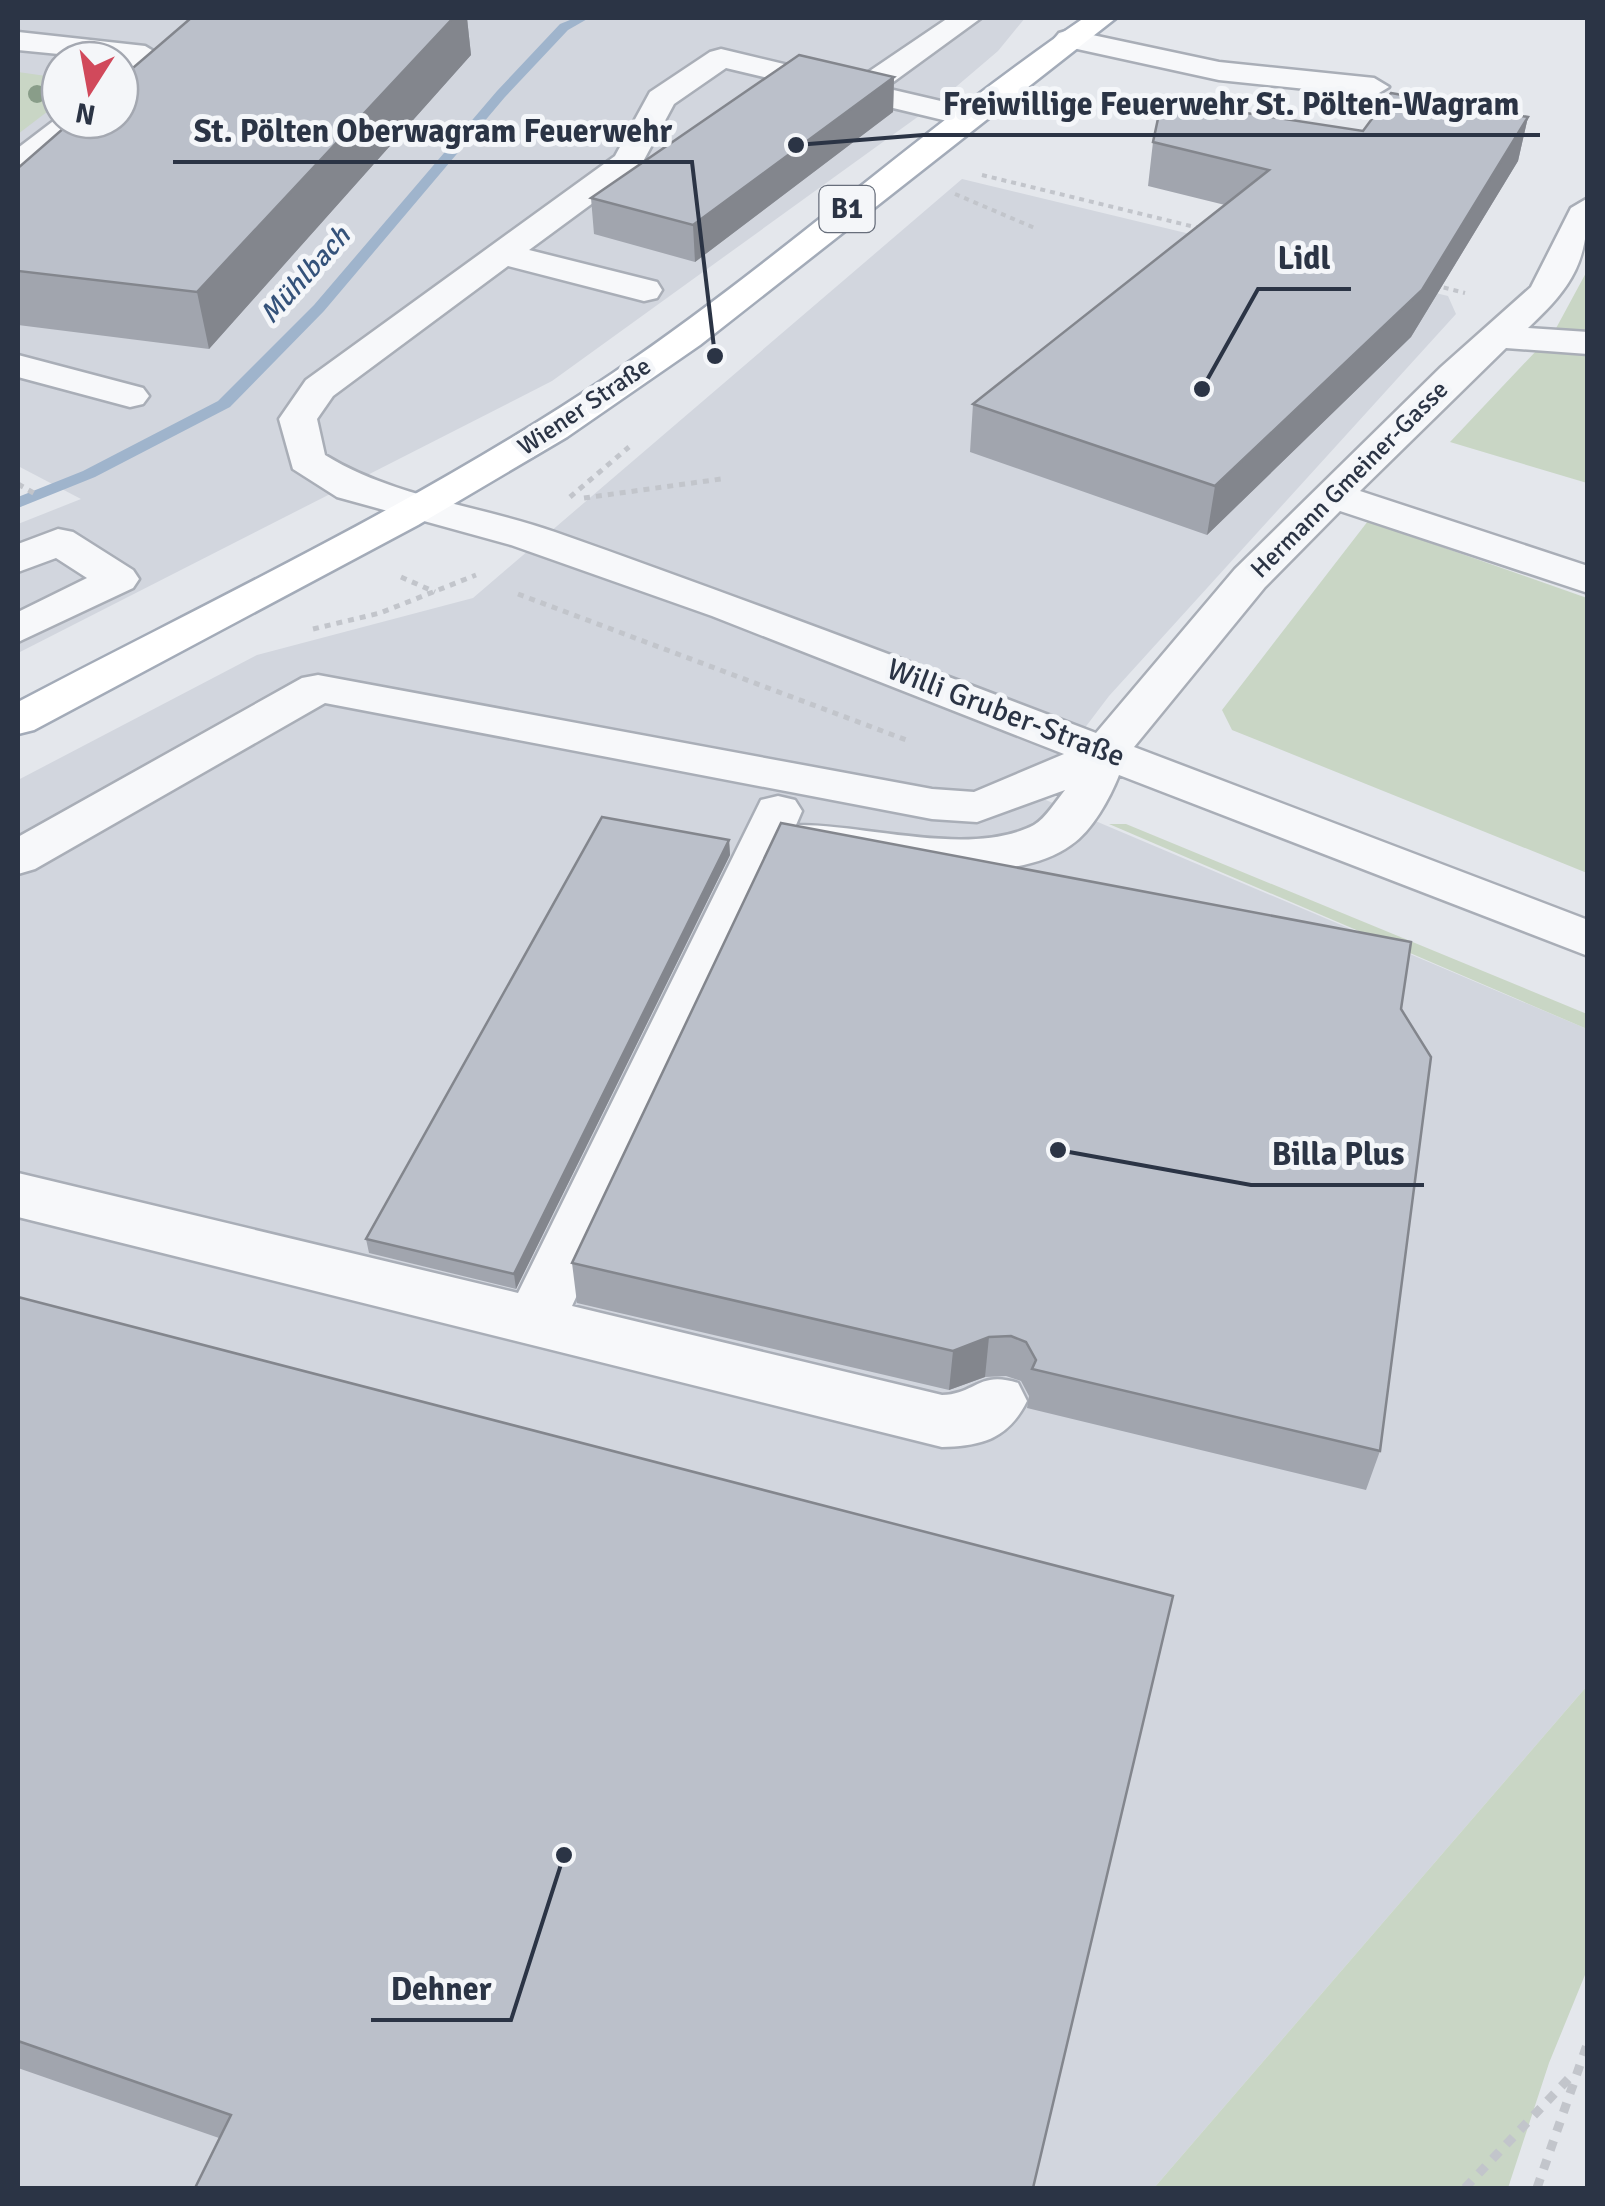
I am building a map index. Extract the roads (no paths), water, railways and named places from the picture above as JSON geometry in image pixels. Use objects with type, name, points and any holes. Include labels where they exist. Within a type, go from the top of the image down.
[{"type":"main road","name":"Wiener Straße","points":[[18,720],[417,508],[506,458],[627,380],[964,116],[1102,18]]},
{"type":"street","points":[[860,91],[967,18]]},
{"type":"street","points":[[1069,40],[1219,71],[1374,87]]},
{"type":"street","name":"Willi Gruber-Straße","points":[[964,116],[722,58],[661,99],[628,162],[319,388],[298,419],[307,460],[351,488],[542,542],[1106,752],[1588,939]]},
{"type":"street","points":[[18,161],[53,140]]},
{"type":"street","name":"Hermann Gmeiner-Gasse","points":[[1106,752],[1250,578],[1494,336],[1546,292],[1587,210]]},
{"type":"street","points":[[502,254],[644,290]]},
{"type":"street","points":[[1494,336],[1588,343]]},
{"type":"street","points":[[18,366],[130,396]]},
{"type":"street","points":[[1334,494],[1588,580]]},
{"type":"street","points":[[18,560],[58,542],[118,579],[18,628]]},
{"type":"street","points":[[18,858],[318,688],[932,804],[976,807],[1032,788],[1106,752]]},
{"type":"street","points":[[763,841],[832,840],[939,856],[1021,848],[1055,834],[1087,794],[1106,752]]},
{"type":"street","points":[[534,1323],[795,776]]},
{"type":"street","points":[[18,1195],[942,1422],[975,1420],[996,1401]]},
{"type":"waterway","name":"Mühlbach","points":[[18,503],[89,474],[224,404],[319,308],[501,94],[564,27],[583,18]]},
{"type":"place","name":"Freiwillige Feuerwehr St. Pölten-Wagram","points":[[796,145]]},
{"type":"place","name":"St. Pölten Oberwagram Feuerwehr","points":[[715,356]]},
{"type":"place","name":"Lidl","points":[[1202,389]]},
{"type":"place","name":"Billa Plus","points":[[1058,1150]]},
{"type":"place","name":"Dehner","points":[[564,1855]]}]
